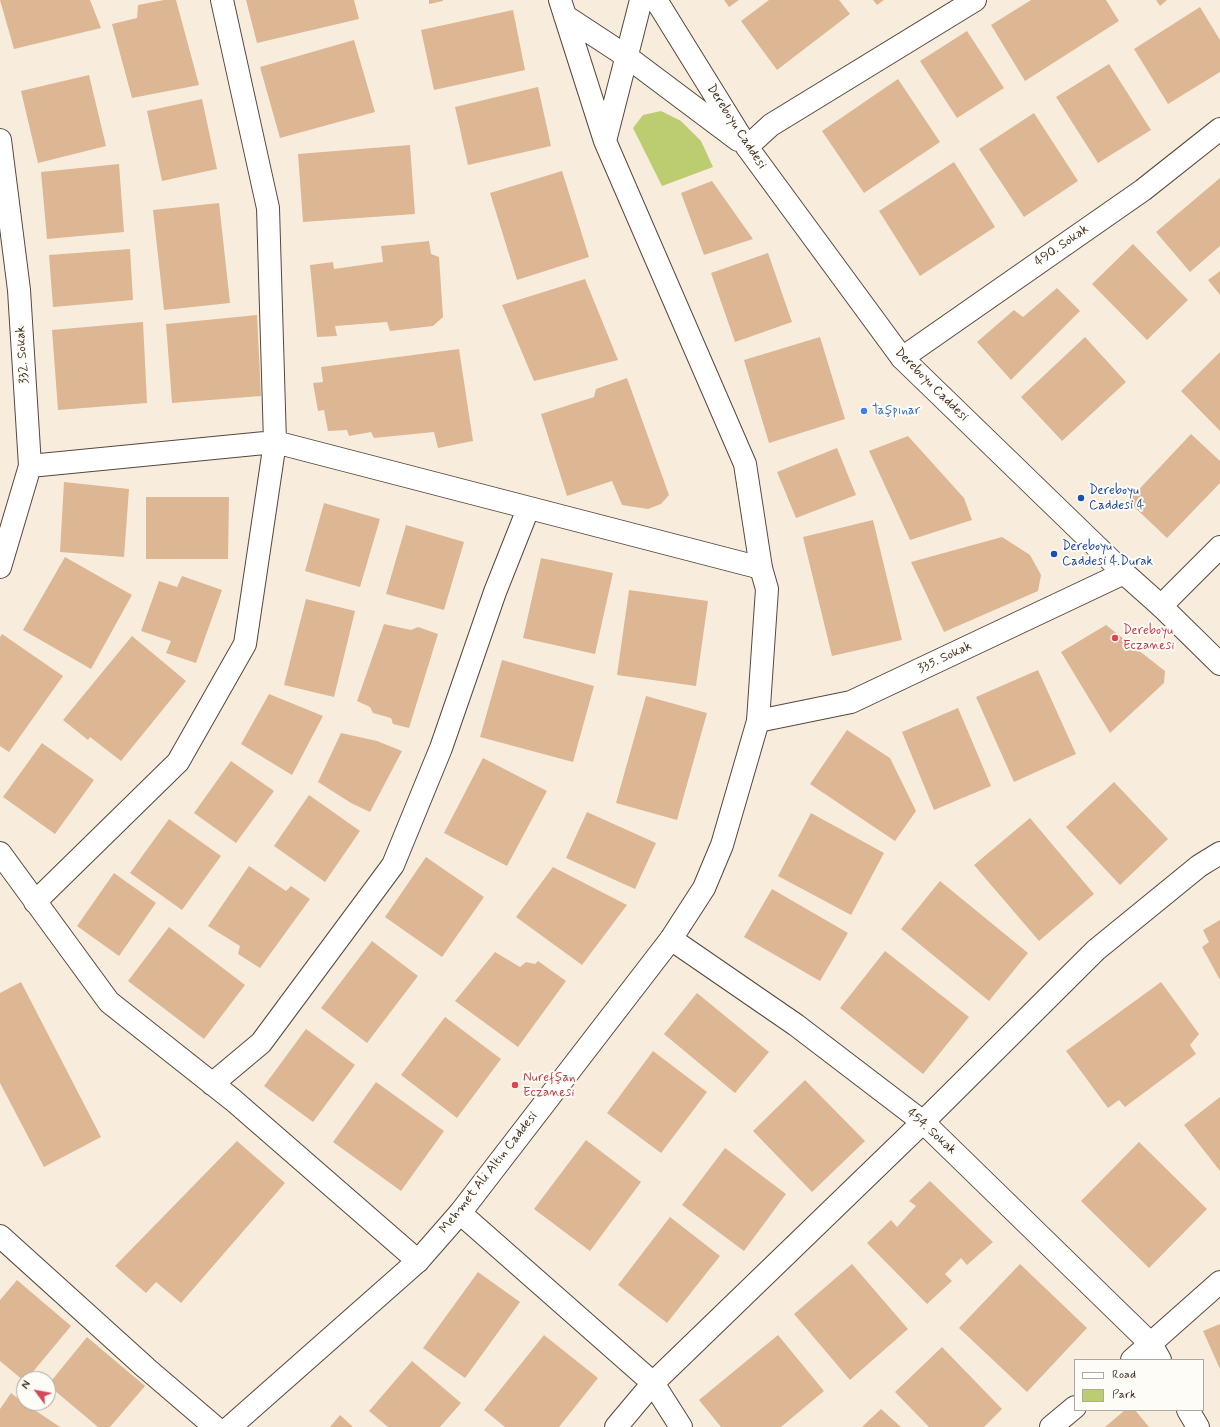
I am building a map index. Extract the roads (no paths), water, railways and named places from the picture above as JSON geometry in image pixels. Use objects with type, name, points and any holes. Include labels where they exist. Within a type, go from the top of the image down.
[{"type":"street","points":[[35,902],[178,762],[245,644],[274,442],[268,208],[222,0]]},
{"type":"street","points":[[605,141],[640,0]]},
{"type":"street","name":"Dereboyu Caddesi","points":[[656,0],[747,147],[902,358],[1220,664]]},
{"type":"street","points":[[563,8],[747,147],[771,125],[975,0]]},
{"type":"street","name":"Mehmet Ali Altın Caddesi","points":[[230,1427],[418,1261],[460,1213],[671,939],[704,888],[722,845],[758,721],[767,589],[761,568],[745,464],[605,141],[563,8]]},
{"type":"street","name":"490. Sokak","points":[[902,358],[1143,190],[1220,129]]},
{"type":"street","name":"332. Sokak","points":[[0,140],[19,290],[30,466],[0,567]]},
{"type":"street","points":[[30,466],[274,442],[528,509],[761,568]]},
{"type":"street","points":[[212,1084],[261,1043],[393,865],[441,748],[495,592],[528,509]]},
{"type":"street","points":[[1161,606],[1220,546]]},
{"type":"street","name":"335. Sokak","points":[[758,721],[851,702],[1124,573]]},
{"type":"street","points":[[0,853],[109,1002],[233,1100],[418,1261]]},
{"type":"street","points":[[616,1427],[653,1383],[923,1122],[1096,950],[1199,866],[1220,853]]},
{"type":"street","name":"454. Sokak","points":[[671,939],[796,1025],[923,1122],[1156,1352]]},
{"type":"street","points":[[460,1213],[653,1383],[681,1427]]},
{"type":"street","points":[[0,1236],[146,1368],[215,1427]]},
{"type":"street","points":[[1135,1359],[1156,1352],[1220,1282]]},
{"type":"street","points":[[1051,1427],[1074,1408]]},
{"type":"street","points":[[1189,1411],[1198,1427]]},
{"type":"place","name":"Taşpınar","points":[[864,411]]},
{"type":"place","name":"Dereboyu Caddesi 4","points":[[1081,498]]},
{"type":"place","name":"Dereboyu Caddesi 4.Durak","points":[[1054,554]]},
{"type":"place","name":"Dereboyu Eczanesi","points":[[1115,638]]},
{"type":"place","name":"Nurefşan Eczanesi","points":[[515,1085]]}]
